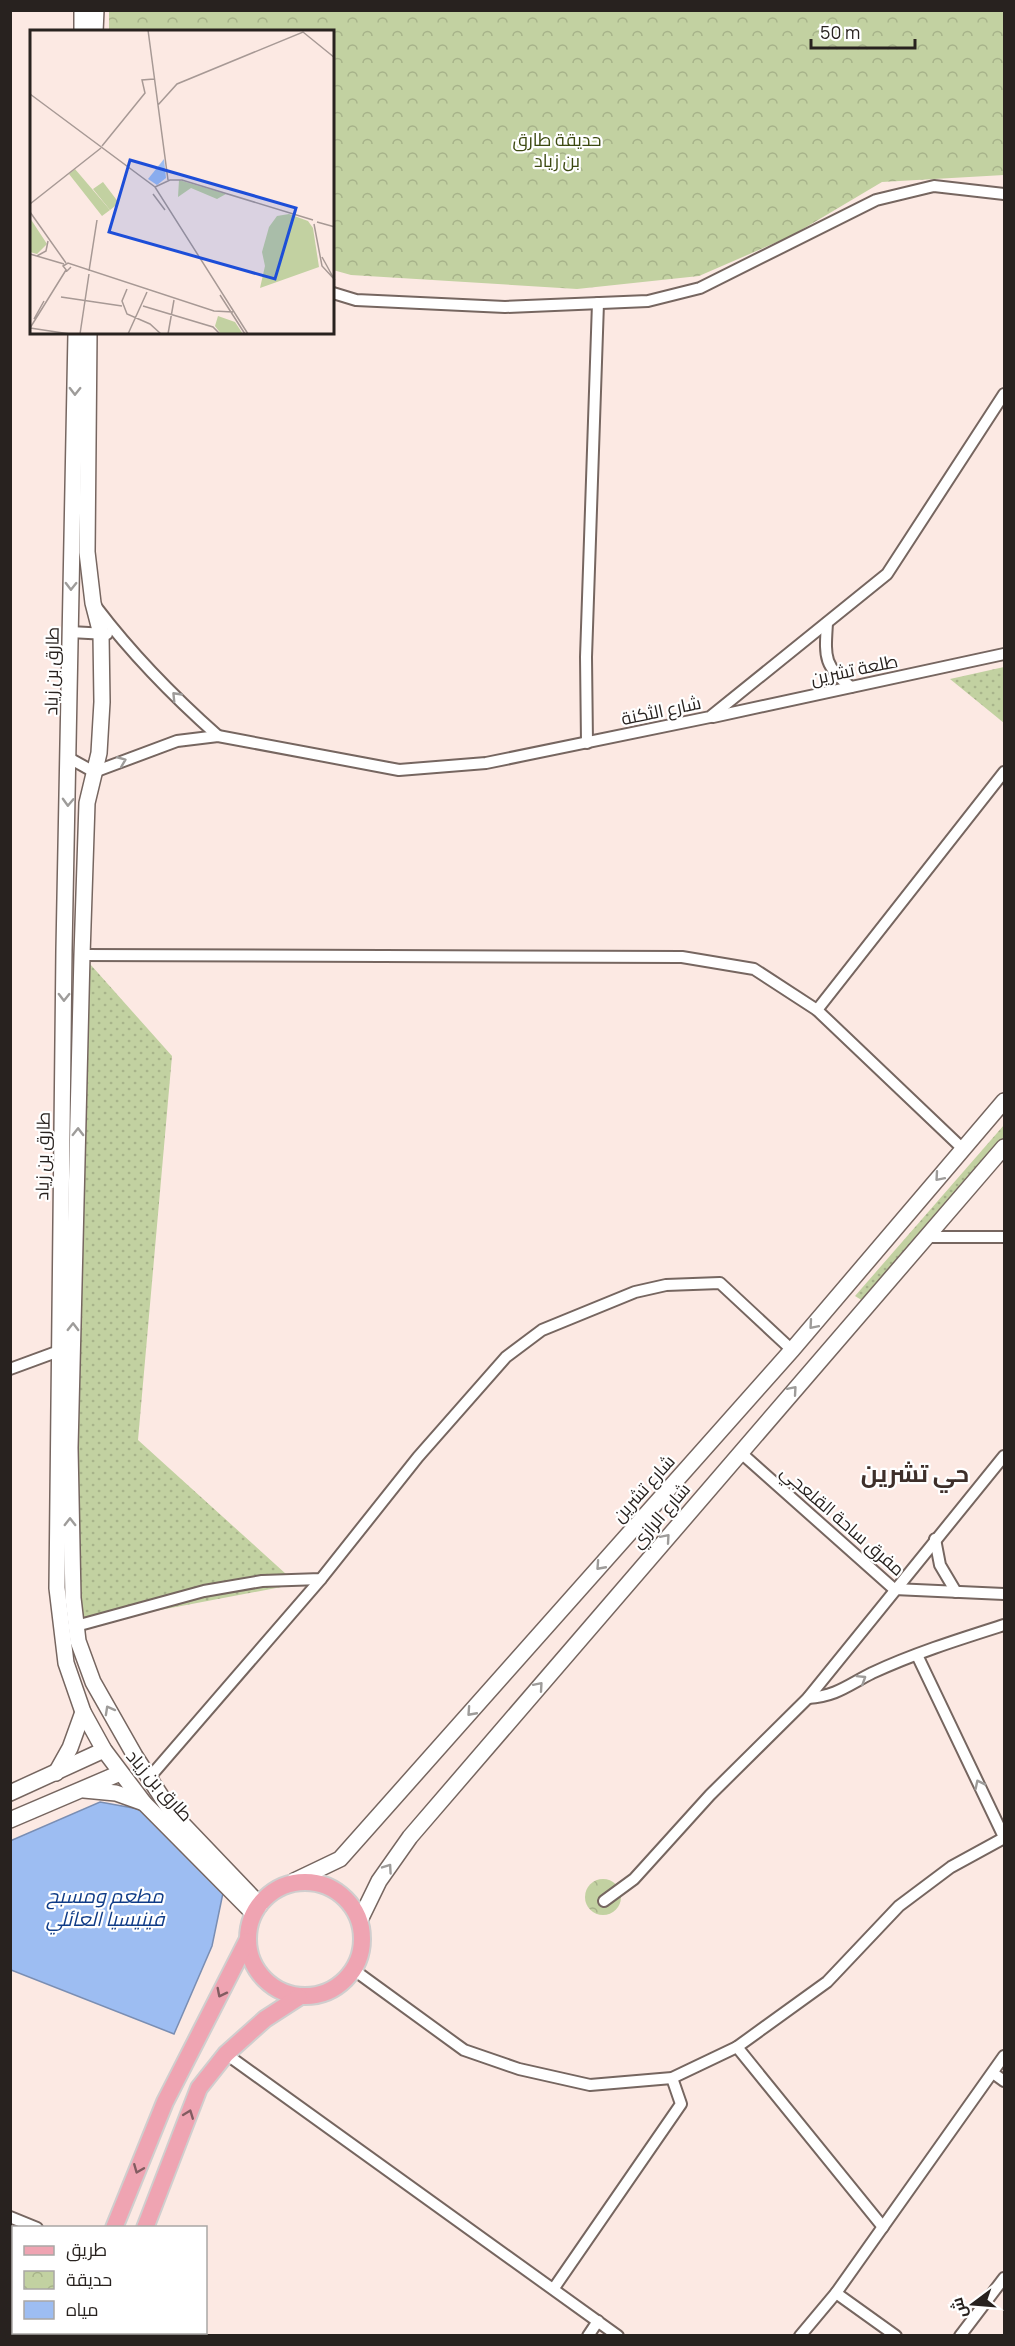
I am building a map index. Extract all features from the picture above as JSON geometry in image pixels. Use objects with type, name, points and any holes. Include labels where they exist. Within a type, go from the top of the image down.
[{"type":"main road","points":[[82,10],[82,30]]},
{"type":"main road","points":[[95,30],[96,10]]},
{"type":"main road","name":"طارق بن زياد","points":[[76,334],[57,1588],[66,1663],[83,1712],[106,1754],[144,1803],[256,1909]]},
{"type":"main road","points":[[89,334],[87,552],[93,603],[109,634],[99,753],[87,803],[70,1460],[70,1540],[76,1626],[78,1641],[93,1682],[172,1813],[256,1909]]},
{"type":"main road","name":"شارع تشرين","points":[[294,1881],[340,1859],[792,1350],[1005,1101]]},
{"type":"main road","name":"شارع الرازي","points":[[360,1920],[379,1881],[410,1837],[1005,1147]]},
{"type":"main road","points":[[56,1773],[70,1748],[83,1712]]},
{"type":"main road","points":[[10,1793],[106,1754],[110,1747],[119,1744],[129,1745]]},
{"type":"main road","points":[[10,1820],[120,1773]]},
{"type":"main road","points":[[132,1787],[146,1784],[150,1778]]},
{"type":"main road","points":[[81,1790],[104,1791],[144,1803]]},
{"type":"main road","points":[[115,2226],[165,2102],[247,1941],[256,1909],[268,1893],[294,1881],[316,1881],[335,1889],[354,1907],[360,1920],[362,1952],[354,1970],[334,1989],[318,1995],[299,1996],[276,1989],[257,1971],[247,1941]]},
{"type":"main road","points":[[145,2226],[199,2088],[226,2054],[265,2019],[299,1996]]},
{"type":"street","points":[[334,293],[356,300],[505,307],[648,301],[700,288],[876,201],[934,186],[1005,194]]},
{"type":"street","points":[[587,743],[586,657],[598,303]]},
{"type":"street","name":"شارع الثكنة","points":[[218,736],[399,770],[486,763],[710,717],[887,573],[1005,394]]},
{"type":"street","points":[[826,623],[827,662],[833,674],[851,687]]},
{"type":"street","points":[[70,632],[109,634],[218,736]]},
{"type":"street","name":"طلعة تشرين","points":[[710,717],[1005,654]]},
{"type":"street","points":[[69,758],[94,772],[177,741],[218,736]]},
{"type":"street","points":[[817,1010],[1005,772]]},
{"type":"street","points":[[82,955],[682,957],[754,969],[817,1010],[963,1149]]},
{"type":"street","points":[[927,1237],[1005,1237]]},
{"type":"street","points":[[150,1778],[321,1579],[418,1457],[506,1357],[542,1330],[635,1292],[666,1285],[720,1283],[792,1350]]},
{"type":"street","points":[[10,1369],[59,1351]]},
{"type":"street","name":"مفرق ساحة القلعجي","points":[[740,1452],[894,1589],[1005,1594]]},
{"type":"street","points":[[604,1901],[634,1879],[710,1795],[808,1698],[894,1589],[1005,1456]]},
{"type":"street","points":[[935,1539],[940,1565],[956,1592]]},
{"type":"street","points":[[76,1626],[204,1591],[262,1581],[321,1579]]},
{"type":"street","points":[[808,1698],[824,1697],[844,1690],[871,1674],[917,1655],[1005,1625]]},
{"type":"street","points":[[354,1970],[464,2050],[519,2069],[590,2085],[672,2078],[737,2047],[827,1982],[899,1906],[951,1867],[1005,1838],[917,1655]]},
{"type":"street","points":[[737,2047],[883,2228]]},
{"type":"street","points":[[226,2054],[618,2336]]},
{"type":"street","points":[[800,2336],[836,2294],[1005,2056]]},
{"type":"street","points":[[993,2073],[1005,2081]]},
{"type":"street","points":[[554,2288],[681,2104],[672,2078]]},
{"type":"street","points":[[10,2217],[32,2226]]},
{"type":"street","points":[[960,2336],[1005,2278]]},
{"type":"street","points":[[836,2294],[896,2336]]},
{"type":"street","points":[[588,2336],[598,2321]]},
{"type":"green space","name":"حديقة طارق بن زياد","points":[[109,10],[1004,11],[1004,175],[882,182],[791,236],[699,276],[577,289],[351,275],[334,270],[334,30],[109,30]]},
{"type":"green space","points":[[1004,667],[1004,723],[950,679]]},
{"type":"green space","points":[[82,955],[172,1056],[138,1440],[297,1584],[76,1626],[73,1598]]},
{"type":"green space","points":[[1004,1125],[1004,1137],[863,1301],[855,1296]]},
{"type":"green space","points":[[603,1879],[616,1884],[621,1897],[616,1910],[603,1915],[590,1910],[585,1897],[590,1884]]},
{"type":"water","name":"مطعم ومسبح فينيسيا العائلي","points":[[100,1802],[144,1810],[223,1893],[212,1946],[174,2034],[11,1970],[10,1841]]},
{"type":"district","name":"حي تشرين","points":[[915,1472]]}]
